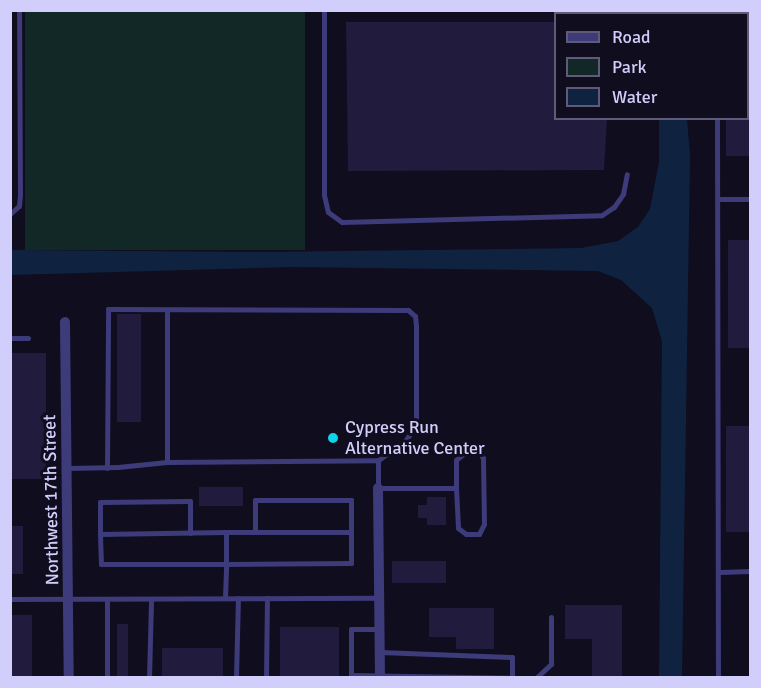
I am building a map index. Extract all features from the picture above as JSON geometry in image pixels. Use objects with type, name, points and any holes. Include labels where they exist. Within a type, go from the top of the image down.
[{"type":"street","name":"Northwest 17th Street","points":[[65,321],[69,678]]},
{"type":"street","points":[[378,488],[380,676]]},
{"type":"lane","points":[[10,214],[19,206],[20,194],[19,10]]},
{"type":"lane","points":[[324,10],[324,195],[328,212],[342,222],[602,215],[614,207],[623,194],[627,174]]},
{"type":"lane","points":[[717,120],[720,572],[718,678]]},
{"type":"lane","points":[[718,199],[750,199]]},
{"type":"lane","points":[[67,468],[107,468],[167,462],[378,460],[406,440],[416,425],[416,325],[412,313],[404,309],[108,309],[107,468]]},
{"type":"lane","points":[[167,309],[167,462]]},
{"type":"lane","points":[[10,338],[28,338]]},
{"type":"lane","points":[[467,451],[479,452],[483,458],[484,524],[479,534],[470,536],[458,528],[456,488],[456,460],[467,451]]},
{"type":"lane","points":[[378,460],[378,488],[456,488]]},
{"type":"lane","points":[[190,532],[190,501],[100,502],[101,564],[226,564],[351,563],[351,500],[255,500],[255,532]]},
{"type":"lane","points":[[225,598],[226,532]]},
{"type":"lane","points":[[100,534],[351,532]]},
{"type":"lane","points":[[720,572],[750,571]]},
{"type":"lane","points":[[149,678],[151,598]]},
{"type":"lane","points":[[236,678],[238,598]]},
{"type":"lane","points":[[266,678],[267,598]]},
{"type":"lane","points":[[10,599],[379,598]]},
{"type":"lane","points":[[107,599],[107,678]]},
{"type":"lane","points":[[536,678],[551,664],[551,617]]},
{"type":"lane","points":[[380,628],[351,629],[351,675],[513,677],[512,657],[380,652]]},
{"type":"green space","points":[[25,11],[305,11],[305,250],[25,250]]},
{"type":"water","points":[[659,120],[687,120],[690,156],[682,677],[659,677],[662,341],[652,308],[621,280],[598,271],[291,267],[11,275],[11,250],[264,252],[581,248],[618,241],[638,227],[650,209],[659,162]]},
{"type":"building","points":[[346,22],[554,22],[554,120],[607,120],[604,170],[348,171]]},
{"type":"building","points":[[750,118],[750,156],[726,156],[726,120],[749,120]]},
{"type":"building","points":[[728,240],[750,240],[750,348],[728,348]]},
{"type":"building","points":[[117,314],[141,314],[141,422],[117,422]]},
{"type":"building","points":[[10,353],[46,353],[46,479],[10,479]]},
{"type":"building","points":[[726,426],[750,426],[750,532],[726,532]]},
{"type":"building","points":[[199,487],[243,487],[243,506],[199,506]]},
{"type":"building","points":[[427,497],[446,497],[446,525],[427,525],[427,518],[418,518],[418,505],[427,505]]},
{"type":"building","points":[[10,526],[23,526],[23,574],[10,574]]},
{"type":"building","points":[[392,561],[446,561],[446,583],[392,583]]},
{"type":"building","points":[[565,605],[622,605],[622,678],[592,678],[592,639],[565,639]]},
{"type":"building","points":[[429,608],[494,608],[494,649],[456,649],[456,637],[429,637]]},
{"type":"building","points":[[10,615],[32,615],[32,677],[10,677]]},
{"type":"building","points":[[117,624],[128,624],[128,678],[117,678]]},
{"type":"building","points":[[280,627],[339,627],[339,678],[280,678]]},
{"type":"building","points":[[162,648],[223,648],[223,678],[162,678]]},
{"type":"place","name":"Cypress Run Alternative Center","points":[[333,438]]}]
